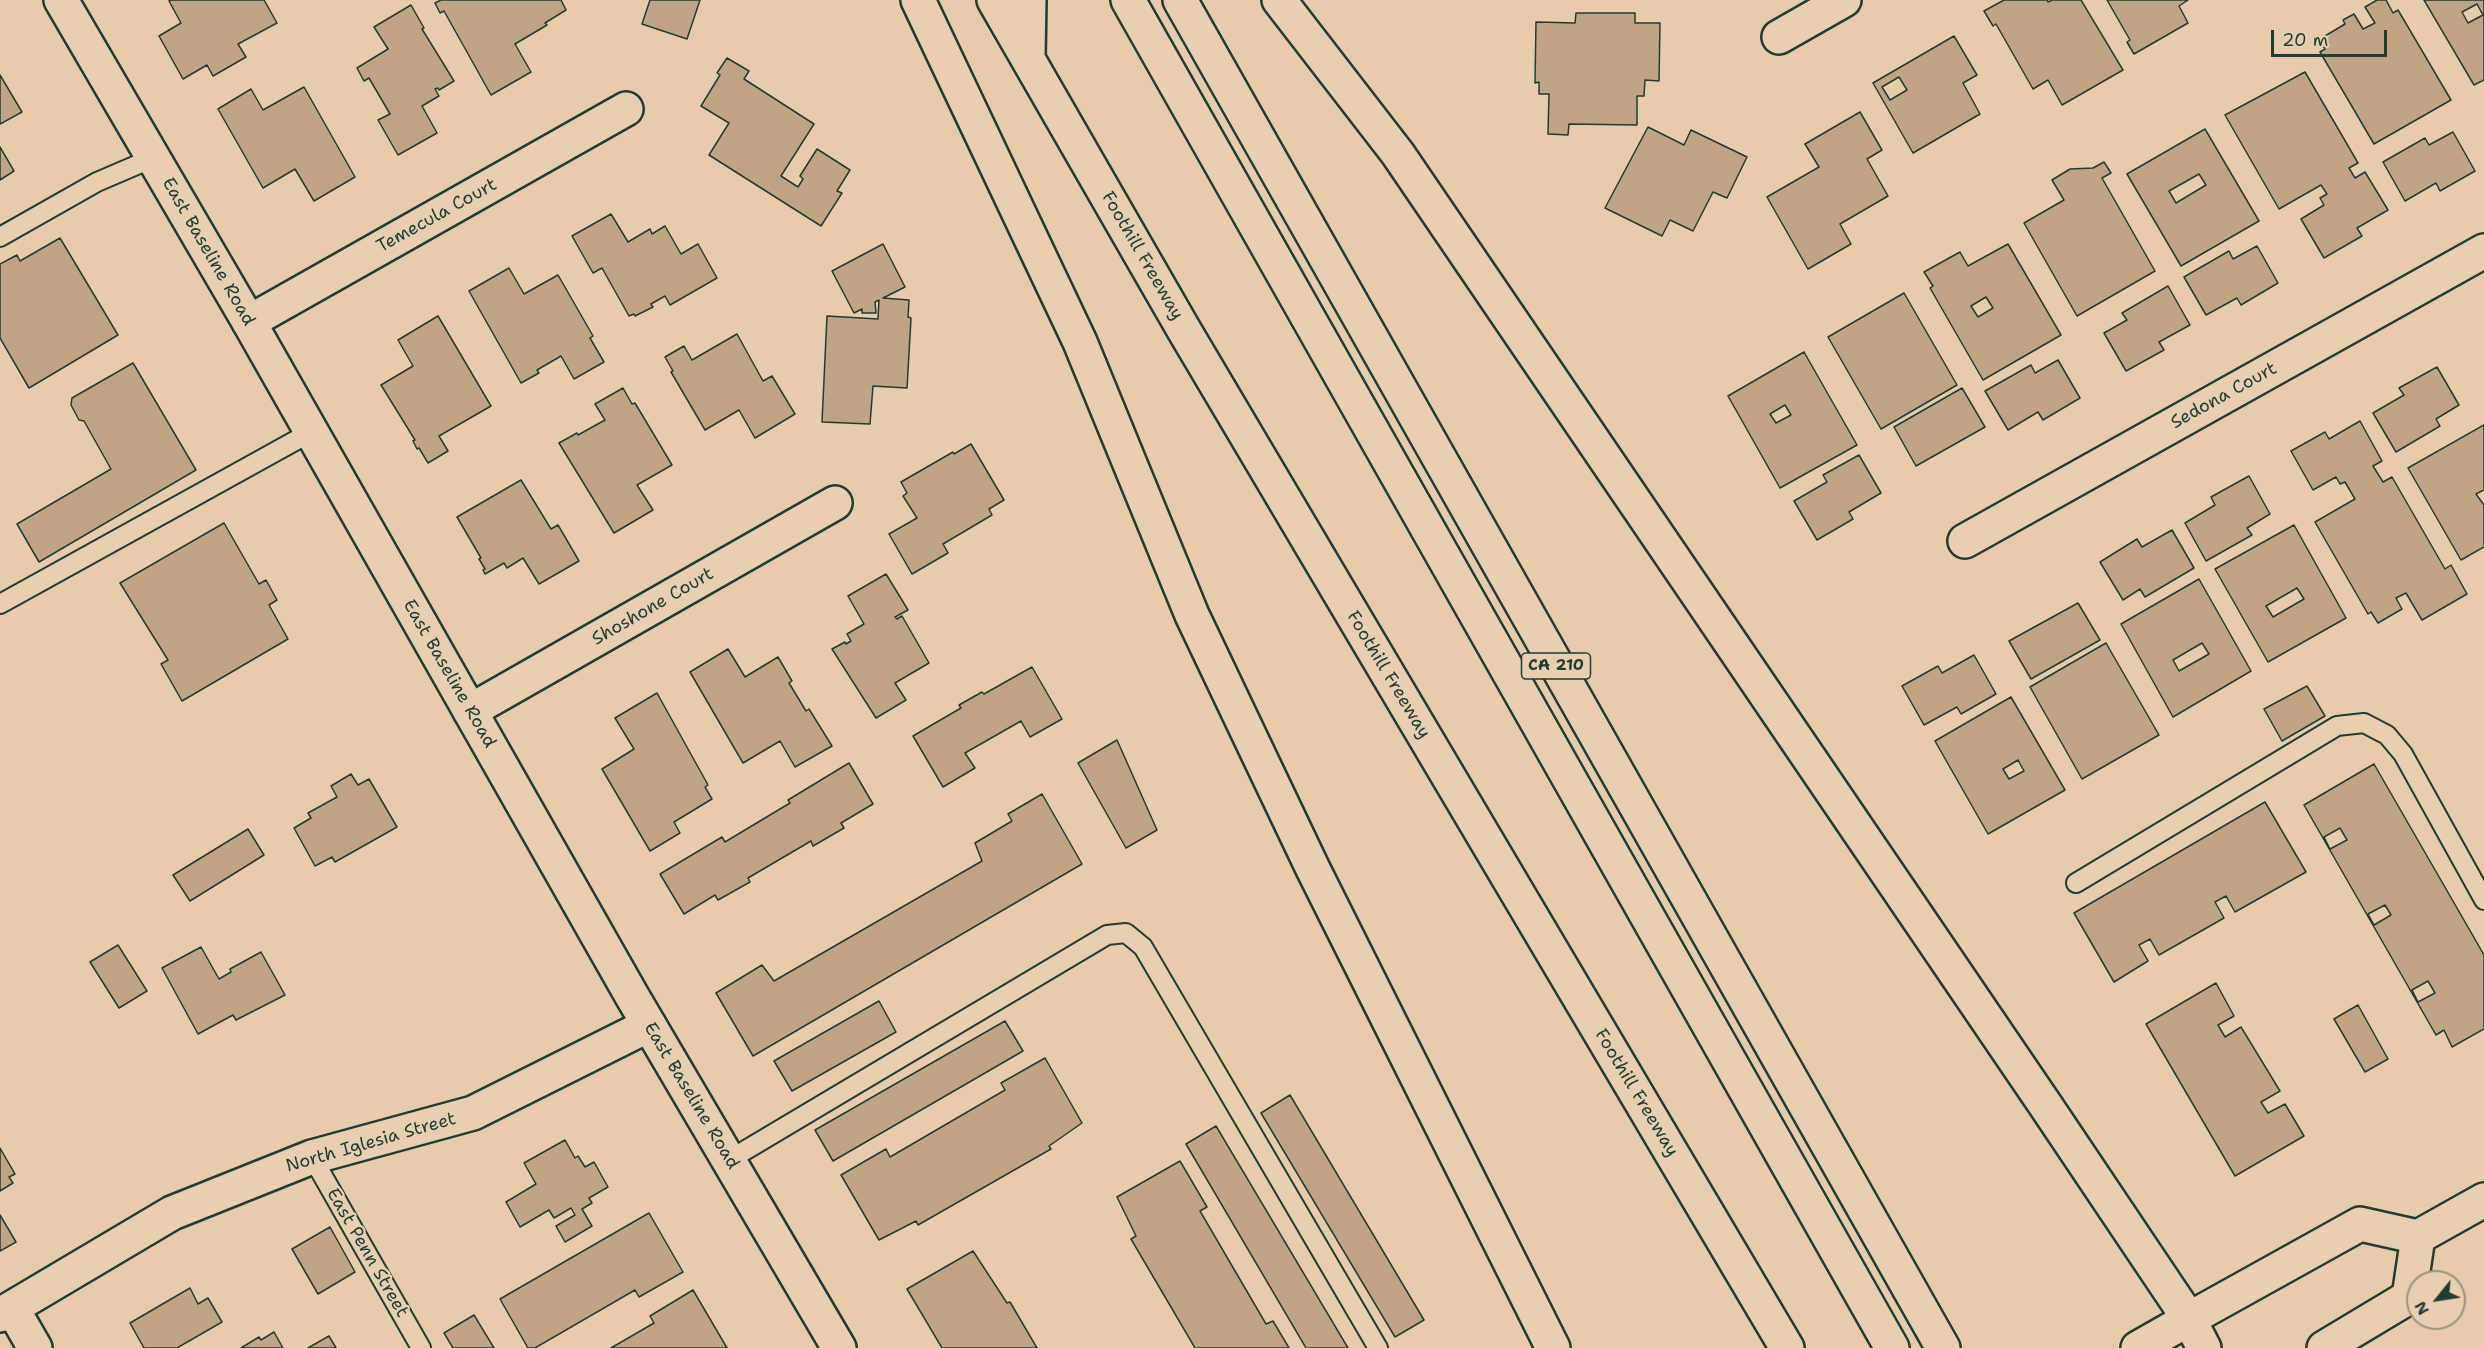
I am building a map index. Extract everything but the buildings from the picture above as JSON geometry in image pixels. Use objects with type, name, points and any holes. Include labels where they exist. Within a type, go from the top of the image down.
[{"type":"main road","name":"East Baseline Road","points":[[61,0],[249,322],[650,1025],[839,1348]]},
{"type":"main road","points":[[918,0],[1080,342],[1192,615],[1323,891],[1553,1348]]},
{"type":"main road","name":"Foothill Freeway","points":[[994,0],[1184,330],[1787,1348]]},
{"type":"main road","points":[[1028,60],[1029,0]]},
{"type":"main road","points":[[1128,0],[1892,1348]]},
{"type":"main road","name":"CA 210","points":[[1180,0],[1938,1340]]},
{"type":"main road","points":[[1279,0],[1398,154],[2189,1319],[2205,1348]]},
{"type":"main road","points":[[1779,37],[1844,0]]},
{"type":"main road","name":"Temecula Court","points":[[249,322],[626,110]]},
{"type":"main road","name":"Sedona Court","points":[[1965,541],[2484,251]]},
{"type":"main road","name":"Shoshone Court","points":[[470,711],[835,503]]},
{"type":"main road","name":"North Iglesia Street","points":[[6,1311],[172,1213],[312,1157],[473,1113],[650,1025]]},
{"type":"main road","points":[[2138,1348],[2360,1224],[2418,1237],[2484,1200]]},
{"type":"main road","points":[[2324,1348],[2409,1297],[2418,1237]]},
{"type":"main road","points":[[6,1311],[35,1348]]},
{"type":"lane","points":[[0,237],[97,182],[153,158]]},
{"type":"lane","points":[[0,604],[311,432]]},
{"type":"lane","points":[[2076,883],[2337,726],[2364,723],[2387,735],[2403,754],[2484,900]]},
{"type":"lane","points":[[729,1160],[1107,935],[1126,933],[1143,947],[1378,1348]]},
{"type":"lane","name":"East Penn Street","points":[[312,1157],[421,1348]]}]
